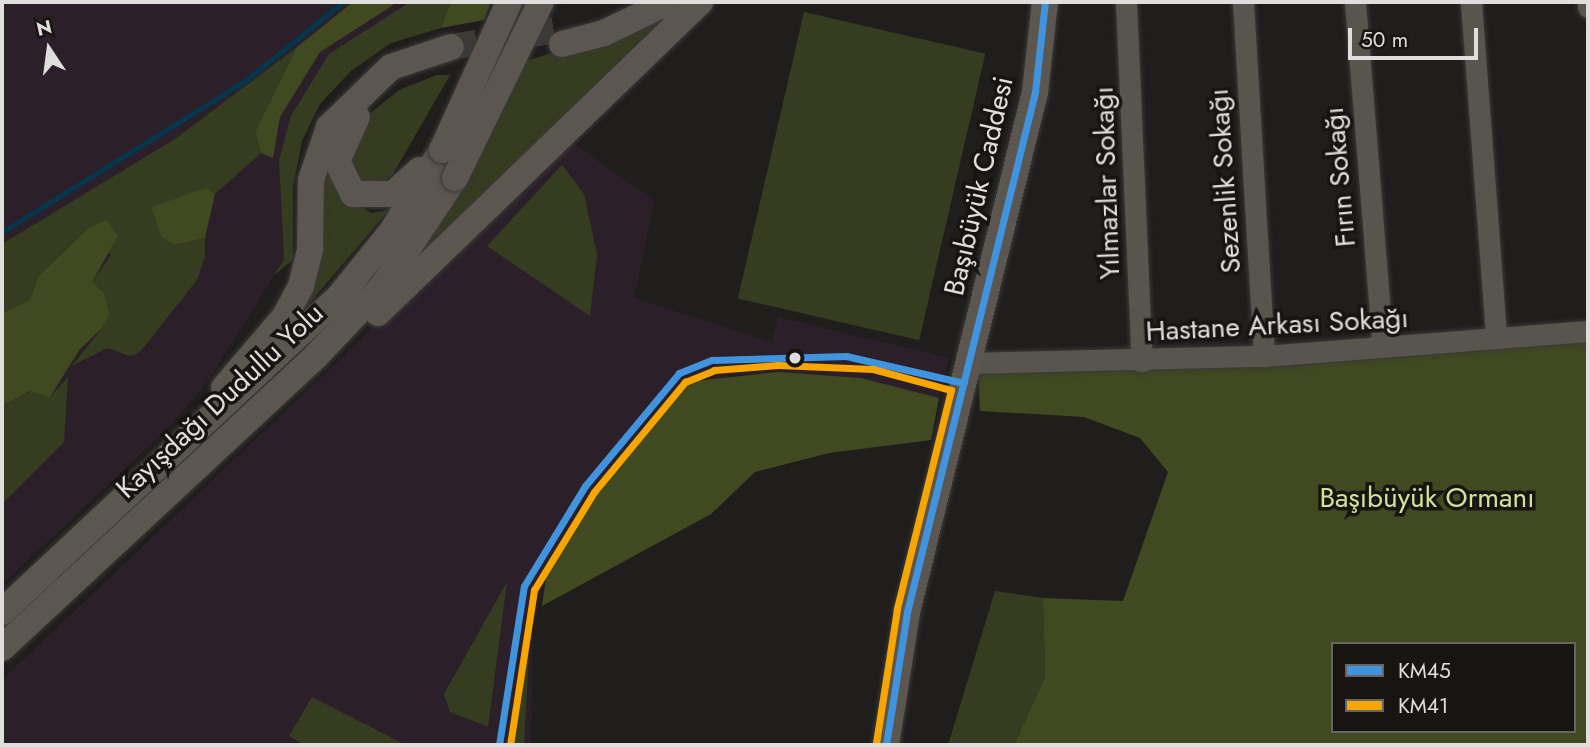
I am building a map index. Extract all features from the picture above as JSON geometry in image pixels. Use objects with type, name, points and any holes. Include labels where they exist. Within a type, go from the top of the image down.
[{"type":"main road","name":"Kayışdağı Dudullu Yolu","points":[[2,612],[338,298],[392,231],[442,150],[509,2]]},
{"type":"main road","name":"Kayışdağı Dudullu Yolu","points":[[2,648],[222,445],[382,287],[455,178],[541,2]]},
{"type":"main road","points":[[636,2],[562,36],[604,33],[668,2]]},
{"type":"main road","points":[[222,445],[334,354],[701,2]]},
{"type":"main road","name":"Başıbüyük Caddesi","points":[[886,745],[907,612],[1035,92],[1045,2]]},
{"type":"main road","points":[[143,480],[285,316],[308,266],[311,180],[329,127],[391,67],[452,54],[406,77],[360,113],[337,161],[341,180],[366,199],[393,194],[442,150]]},
{"type":"street","name":"Yılmazlar Sokağı","points":[[1126,2],[1142,362]]},
{"type":"street","name":"Sezenlik Sokağı","points":[[1243,2],[1264,356]]},
{"type":"street","name":"Fırın Sokağı","points":[[1355,2],[1383,347]]},
{"type":"street","points":[[1471,2],[1496,338]]},
{"type":"street","name":"Hastane Arkası Sokağı","points":[[967,373],[1264,356],[1588,331]]},
{"type":"shaded area","points":[[2,2],[410,2],[329,54],[279,160],[284,260],[208,381],[169,427],[2,585]]},
{"type":"shaded area","points":[[570,141],[654,201],[634,298],[772,342],[778,317],[949,358],[939,398],[861,378],[730,374],[546,578],[533,624],[531,745],[2,745],[2,680]]},
{"type":"green space","points":[[353,2],[398,2],[320,52],[280,117],[273,158],[261,153],[255,132],[297,47]]},
{"type":"green space","points":[[410,2],[451,2],[441,28],[391,43],[351,71],[320,104],[302,141],[293,187],[293,260],[274,275],[284,260],[279,160],[291,116],[329,54]]},
{"type":"green space","points":[[451,2],[491,2],[484,20],[441,28]]},
{"type":"green space","points":[[804,12],[985,54],[919,340],[738,298]]},
{"type":"green space","points":[[663,18],[410,269],[526,61]]},
{"type":"green space","points":[[297,47],[255,132],[261,153],[215,194],[205,189],[151,207],[176,245],[205,238],[205,256],[197,280],[140,352],[130,356],[107,348],[72,366],[102,328],[92,282],[111,255],[86,230],[38,277],[30,300],[2,313],[2,244],[175,139]]},
{"type":"green space","points":[[437,75],[450,75],[393,174],[380,185],[356,181],[347,171],[367,116],[399,90]]},
{"type":"green space","points":[[326,150],[333,184],[345,197],[371,213],[389,210],[296,319]]},
{"type":"green space","points":[[562,165],[584,194],[597,255],[590,316],[487,246]]},
{"type":"green space","points":[[206,188],[215,194],[205,238],[175,245],[162,238],[151,207]]},
{"type":"green space","points":[[106,220],[118,236],[92,282],[104,293],[109,314],[102,328],[80,349],[50,397],[30,391],[2,406],[2,313],[30,300],[38,277],[86,230]]},
{"type":"green space","name":"Başıbüyük Ormanı","points":[[1588,339],[1588,745],[1014,745],[1045,677],[1043,598],[1123,601],[1168,472],[1140,438],[1084,417],[980,411],[978,371]]},
{"type":"green space","points":[[779,372],[861,378],[939,398],[931,440],[829,453],[755,472],[711,514],[542,606],[546,578],[613,465],[686,382]]},
{"type":"green space","points":[[68,377],[64,442],[2,504],[2,406],[31,391],[50,397]]},
{"type":"green space","points":[[507,582],[488,727],[450,712],[444,694]]},
{"type":"green space","points":[[995,591],[1043,598],[1045,677],[1014,745],[948,745]]},
{"type":"green space","points":[[522,652],[529,652],[524,745],[513,745]]},
{"type":"green space","points":[[312,697],[406,745],[304,745],[289,736]]},
{"type":"waterway","points":[[2,232],[245,81],[343,2]]},
{"type":"tunnel","points":[[451,47],[562,29]]},
{"type":"transit line","name":"KM45","points":[[886,745],[907,612],[1035,92],[1045,2]]},
{"type":"transit line","name":"KM45","points":[[499,745],[524,586],[585,486],[679,373],[712,360],[846,356],[964,383]]},
{"type":"transit line","name":"KM41","points":[[510,745],[534,590],[594,492],[685,382],[714,370],[778,365],[873,369],[951,390],[897,609],[876,743]]}]
